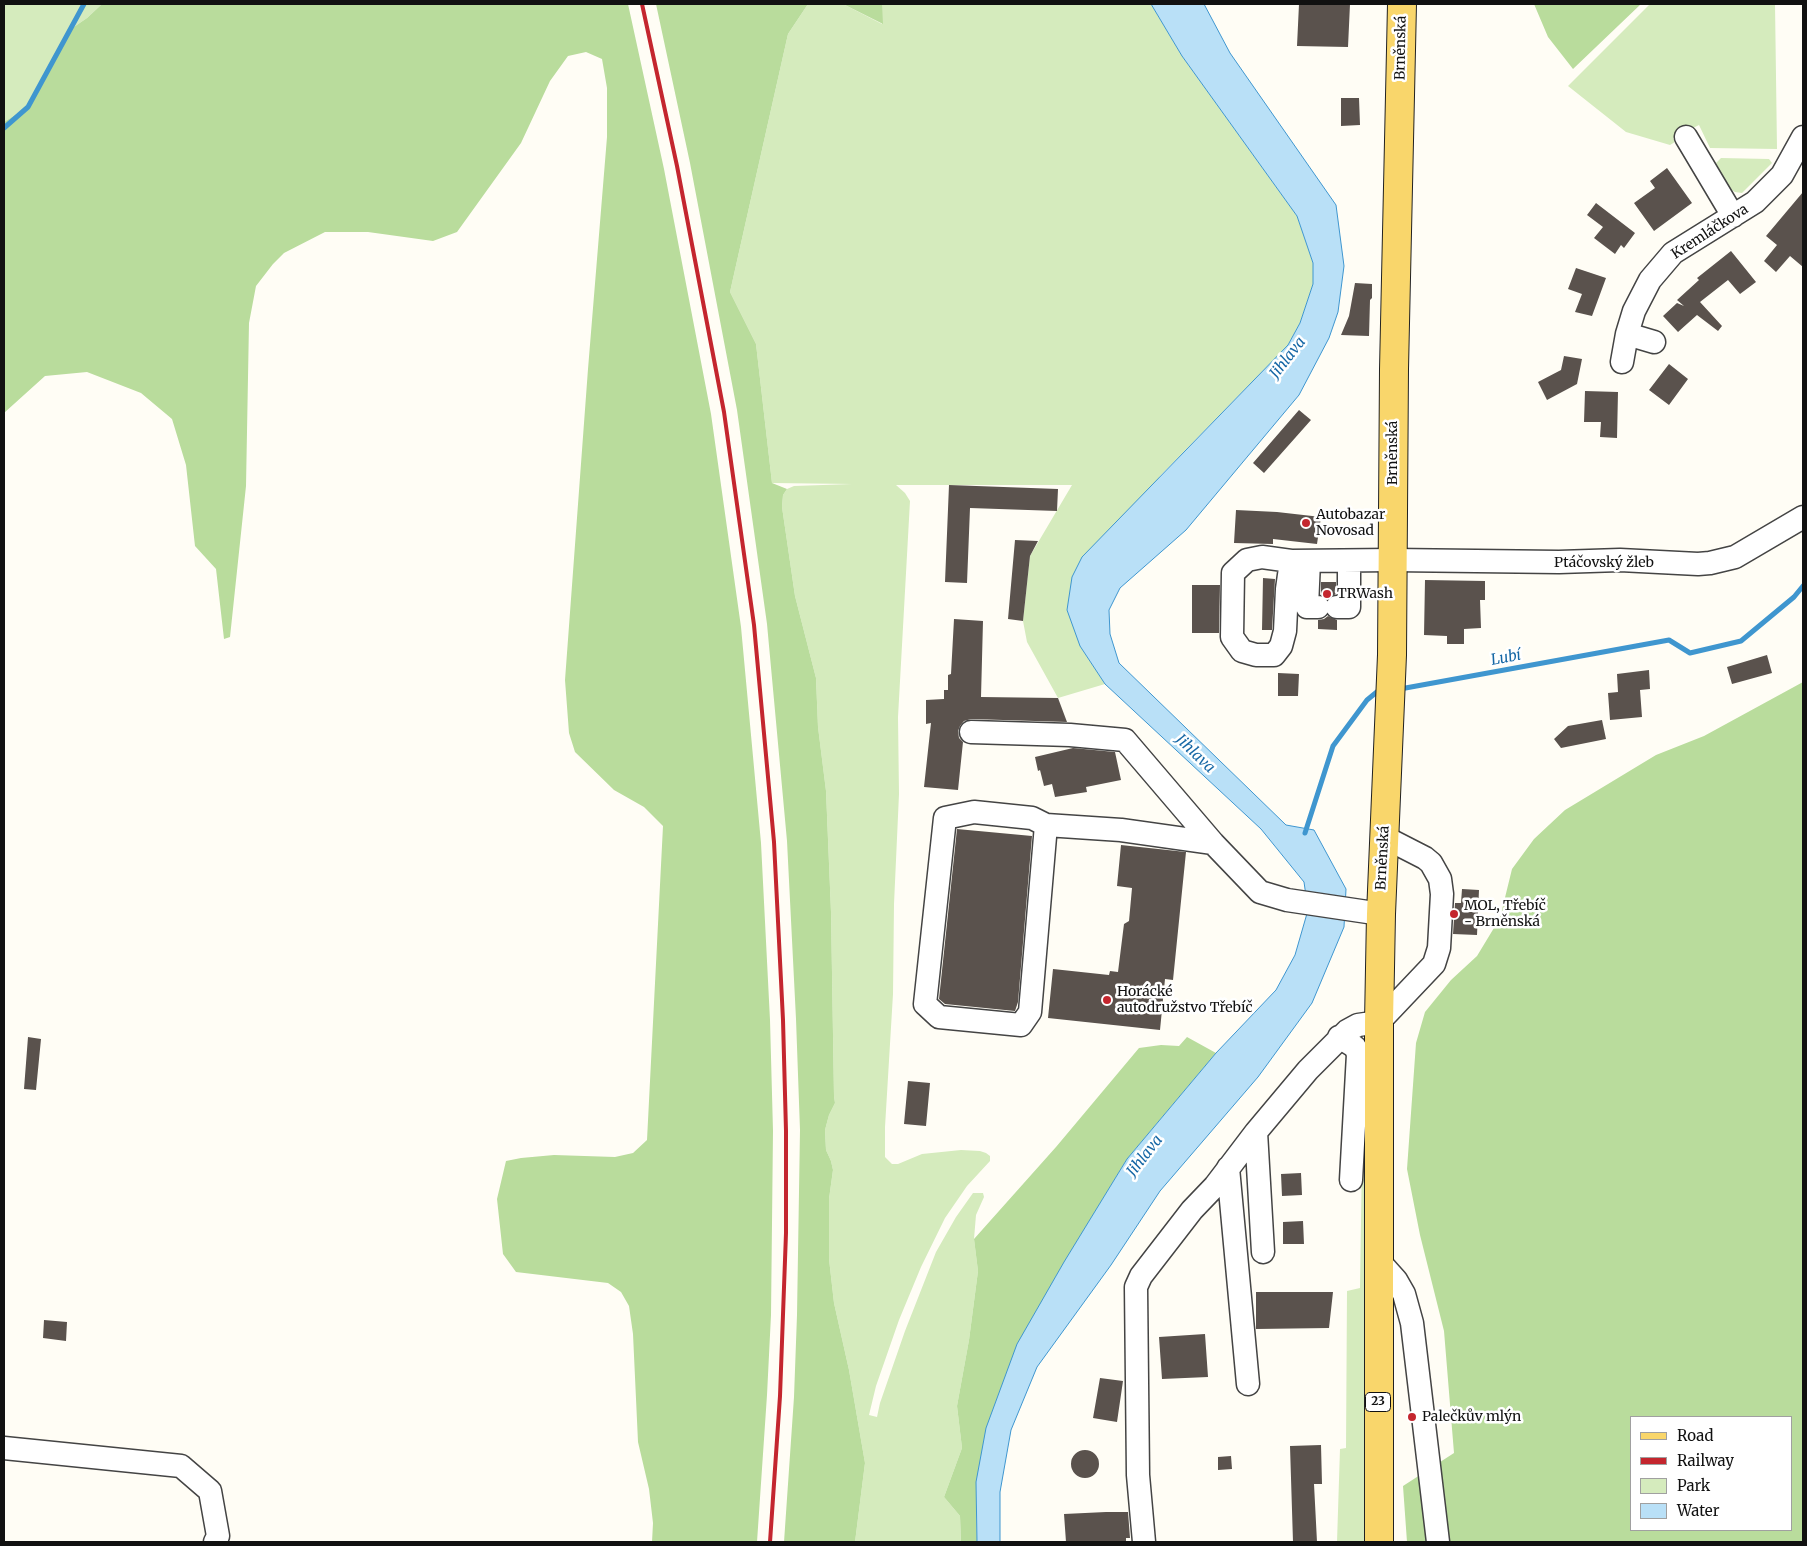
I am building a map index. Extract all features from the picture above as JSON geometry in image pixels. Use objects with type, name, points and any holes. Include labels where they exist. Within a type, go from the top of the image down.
[{"type":"main road","name":"Brněnská","points":[[1379,1022],[1380,914],[1392,655],[1394,398],[1402,4]]},
{"type":"main road","name":"23","points":[[1379,1022],[1380,1542]]},
{"type":"street","points":[[1686,137],[1733,216]]},
{"type":"street","name":"Kremláčkova","points":[[1622,362],[1627,334],[1634,311],[1650,280],[1673,253],[1755,202],[1782,175],[1803,138]]},
{"type":"street","points":[[1627,334],[1654,342]]},
{"type":"street","name":"Ptáčovský žleb","points":[[1339,556],[1349,607],[1307,607],[1300,561],[1339,556],[1393,560],[1489,562],[1620,560],[1704,564],[1735,557],[1803,517]]},
{"type":"street","points":[[971,732],[1070,735],[1125,740],[1213,843],[1260,892],[1287,900],[1380,914]]},
{"type":"street","points":[[1046,825],[1030,1012],[1021,1025],[939,1017],[926,1004],[945,818],[974,812],[1032,818],[1046,825],[1121,830],[1213,843]]},
{"type":"street","points":[[1144,1542],[1138,1475],[1136,1287],[1141,1276],[1186,1217],[1215,1186],[1256,1132],[1308,1070],[1339,1037],[1358,1025],[1379,1022],[1434,964],[1438,957],[1442,894],[1440,879],[1432,863],[1384,837]]},
{"type":"street","points":[[1339,1037],[1355,1047],[1358,1054],[1351,1180]]},
{"type":"street","points":[[1256,1132],[1263,1252]]},
{"type":"street","points":[[1228,1168],[1248,1384]]},
{"type":"street","points":[[1379,1261],[1396,1280],[1404,1294],[1412,1323],[1438,1542]]},
{"type":"street","points":[[4,1448],[181,1466],[210,1491],[218,1536],[215,1542]]},
{"type":"green space","points":[[4,4],[102,4],[87,18],[68,31],[29,106],[4,122]]},
{"type":"green space","points":[[102,4],[628,4],[664,169],[711,414],[741,627],[761,843],[770,1020],[773,1131],[771,1315],[757,1542],[652,1542],[653,1523],[649,1489],[638,1442],[633,1334],[629,1306],[621,1292],[608,1283],[516,1272],[503,1254],[497,1199],[506,1161],[554,1155],[615,1157],[633,1153],[647,1140],[663,826],[644,807],[614,790],[575,752],[569,733],[565,680],[607,137],[607,88],[602,59],[586,52],[568,56],[550,81],[521,143],[457,232],[433,241],[368,232],[325,232],[284,253],[256,286],[249,323],[246,486],[230,637],[224,639],[216,569],[195,546],[186,465],[172,419],[141,393],[87,372],[45,376],[4,413],[4,122],[29,106],[68,31],[87,18]]},
{"type":"green space","points":[[656,4],[808,4],[788,34],[730,292],[756,344],[772,483],[787,489],[783,495],[782,507],[795,596],[816,678],[818,727],[826,791],[831,912],[835,1103],[825,1130],[826,1150],[833,1170],[829,1199],[829,1259],[834,1303],[849,1370],[865,1463],[855,1542],[784,1542],[794,1397],[800,1130],[787,841],[767,624],[737,410],[690,163]]},
{"type":"green space","points":[[808,4],[843,4],[882,24],[882,4],[1151,4],[1182,56],[1297,216],[1313,263],[1313,284],[1300,323],[1288,345],[1160,476],[1080,646],[1105,684],[1058,698],[1027,642],[1023,621],[1030,556],[1072,485],[896,485],[905,493],[910,501],[898,717],[899,794],[894,904],[893,994],[885,1157],[892,1164],[898,1164],[922,1154],[961,1150],[986,1153],[990,1156],[990,1161],[967,1186],[945,1218],[921,1267],[899,1320],[876,1386],[869,1415],[877,1417],[905,1331],[936,1252],[956,1217],[973,1193],[983,1193],[984,1197],[976,1215],[974,1239],[978,1271],[969,1340],[957,1406],[962,1448],[944,1497],[960,1516],[961,1542],[855,1542],[865,1463],[849,1370],[834,1303],[829,1259],[829,1199],[833,1170],[826,1150],[825,1130],[835,1103],[831,912],[826,791],[818,727],[816,678],[795,596],[782,507],[783,495],[787,489],[794,486],[852,484],[772,483],[756,344],[730,292],[788,34]]},
{"type":"green space","points":[[843,4],[882,4],[883,24]]},
{"type":"green space","points":[[1534,4],[1641,4],[1573,69],[1548,37]]},
{"type":"green space","points":[[1650,4],[1775,4],[1777,149],[1710,148],[1699,125],[1673,138],[1675,142],[1670,145],[1626,132],[1568,86]]},
{"type":"green space","points":[[1721,158],[1769,159],[1772,163],[1742,193],[1730,189],[1716,163]]},
{"type":"green space","points":[[1803,682],[1803,1542],[1407,1542],[1403,1486],[1454,1453],[1444,1331],[1420,1235],[1407,1169],[1416,1043],[1425,1012],[1451,980],[1477,956],[1500,918],[1512,869],[1534,839],[1565,810],[1656,755],[1704,736]]},
{"type":"green space","points":[[1187,1037],[1216,1053],[1127,1159],[1055,1278],[976,1482],[977,1542],[961,1542],[960,1516],[944,1497],[962,1448],[957,1406],[969,1340],[978,1271],[974,1239],[1056,1147],[1139,1048],[1161,1045],[1179,1046]]},
{"type":"green space","points":[[1368,1044],[1369,1542],[1337,1542],[1340,1449],[1346,1448],[1347,1291],[1360,1288],[1362,1156]]},
{"type":"water","name":"Jihlava","points":[[1151,4],[1204,4],[1230,53],[1336,205],[1344,266],[1338,312],[1329,338],[1299,395],[1186,530],[1120,588],[1109,610],[1110,634],[1119,663],[1286,825],[1314,830],[1346,889],[1344,927],[1312,1003],[1258,1077],[1160,1191],[1111,1265],[1037,1367],[1011,1430],[1000,1492],[1000,1542],[977,1542],[976,1482],[986,1428],[1017,1344],[1064,1262],[1127,1159],[1216,1053],[1276,990],[1295,955],[1308,910],[1304,882],[1261,829],[1105,684],[1080,646],[1067,610],[1072,577],[1082,557],[1288,345],[1300,323],[1313,284],[1313,263],[1297,216],[1182,56]]},
{"type":"building","points":[[1299,4],[1350,4],[1348,47],[1297,46]]},
{"type":"building","points":[[1341,98],[1359,98],[1360,125],[1341,126]]},
{"type":"building","points":[[1667,168],[1692,203],[1654,231],[1634,203],[1655,188],[1650,181]]},
{"type":"building","points":[[1803,192],[1803,267],[1790,256],[1776,272],[1764,261],[1777,245],[1766,236]]},
{"type":"building","points":[[1596,203],[1635,233],[1624,248],[1621,245],[1615,254],[1594,238],[1603,227],[1587,215]]},
{"type":"building","points":[[1731,251],[1756,282],[1740,294],[1728,280],[1700,302],[1722,326],[1718,331],[1697,315],[1678,332],[1663,316],[1677,303],[1684,306],[1677,300],[1699,280],[1697,278]]},
{"type":"building","points":[[1576,268],[1606,278],[1592,316],[1575,312],[1582,294],[1568,289]]},
{"type":"building","points":[[1355,283],[1372,284],[1369,336],[1341,335],[1349,316]]},
{"type":"building","points":[[1564,356],[1582,359],[1577,384],[1547,400],[1538,382],[1561,370]]},
{"type":"building","points":[[1669,364],[1688,379],[1669,405],[1649,390]]},
{"type":"building","points":[[1585,391],[1618,392],[1617,438],[1600,437],[1601,422],[1584,422]]},
{"type":"building","points":[[1299,410],[1311,420],[1264,473],[1253,463]]},
{"type":"building","points":[[949,485],[1058,489],[1057,511],[970,508],[967,583],[945,582]]},
{"type":"building","points":[[1236,510],[1321,517],[1317,544],[1273,539],[1273,544],[1234,543]]},
{"type":"building","points":[[1015,540],[1038,541],[1030,556],[1023,621],[1008,619]]},
{"type":"building","points":[[1263,578],[1275,579],[1272,630],[1262,630]]},
{"type":"building","points":[[1425,580],[1485,581],[1485,600],[1480,600],[1481,628],[1464,629],[1464,644],[1447,644],[1447,636],[1424,635]]},
{"type":"building","points":[[1321,582],[1336,582],[1336,594],[1328,598],[1321,595]]},
{"type":"building","points":[[1192,585],[1220,585],[1219,633],[1192,633]]},
{"type":"building","points":[[1328,616],[1337,620],[1337,630],[1318,629],[1318,620]]},
{"type":"building","points":[[954,619],[983,621],[981,697],[1058,698],[1067,722],[971,719],[964,721],[958,731],[959,738],[963,742],[958,790],[924,787],[931,723],[926,724],[926,700],[944,699],[944,690],[948,690],[948,675],[951,674]]},
{"type":"building","points":[[1767,655],[1772,673],[1732,684],[1727,667]]},
{"type":"building","points":[[1649,670],[1650,689],[1640,690],[1642,717],[1610,720],[1608,693],[1618,692],[1617,674]]},
{"type":"building","points":[[1278,673],[1299,674],[1298,696],[1278,696]]},
{"type":"building","points":[[1602,720],[1606,739],[1561,748],[1554,739],[1568,726]]},
{"type":"building","points":[[1073,748],[1115,752],[1121,780],[1086,787],[1087,792],[1055,797],[1052,784],[1044,786],[1035,757]]},
{"type":"building","points":[[957,829],[1032,836],[1018,1002],[1015,1011],[945,1004],[939,999]]},
{"type":"building","points":[[1121,845],[1186,852],[1173,980],[1165,979],[1160,1030],[1048,1018],[1053,969],[1109,975],[1110,971],[1118,972],[1124,924],[1129,921],[1132,888],[1117,886]]},
{"type":"building","points":[[1462,889],[1479,890],[1477,935],[1453,934],[1455,903],[1461,903]]},
{"type":"building","points":[[28,1037],[41,1039],[36,1090],[24,1089]]},
{"type":"building","points":[[908,1081],[930,1083],[926,1126],[904,1124]]},
{"type":"building","points":[[1301,1173],[1302,1195],[1282,1196],[1281,1174]]},
{"type":"building","points":[[1303,1221],[1304,1244],[1283,1244],[1283,1222]]},
{"type":"building","points":[[1256,1292],[1333,1292],[1329,1328],[1256,1329]]},
{"type":"building","points":[[44,1320],[67,1322],[66,1341],[43,1338]]},
{"type":"building","points":[[1205,1334],[1208,1377],[1162,1379],[1159,1337]]},
{"type":"building","points":[[1100,1378],[1123,1381],[1117,1422],[1093,1418]]},
{"type":"building","points":[[1321,1445],[1322,1484],[1314,1484],[1317,1542],[1293,1542],[1290,1446]]},
{"type":"building","points":[[1085,1450],[1095,1454],[1099,1464],[1095,1474],[1085,1478],[1075,1474],[1071,1464],[1075,1454]]},
{"type":"building","points":[[1231,1456],[1232,1469],[1218,1470],[1218,1457]]},
{"type":"building","points":[[1128,1512],[1130,1538],[1126,1538],[1126,1542],[1066,1542],[1064,1514]]},
{"type":"waterway","points":[[4,128],[28,107],[84,4]]},
{"type":"waterway","name":"Lubí","points":[[1400,689],[1669,640],[1690,653],[1741,641],[1794,597],[1803,586]]},
{"type":"waterway","name":"Lubí","points":[[1305,833],[1333,746],[1367,700],[1378,691],[1381,691]]},
{"type":"railway","points":[[642,4],[677,166],[724,412],[754,625],[774,842],[783,1020],[786,1233],[780,1396],[770,1542]]},
{"type":"place","name":"Autobazar Novosad","points":[[1306,523]]},
{"type":"place","name":"TRWash","points":[[1327,594]]},
{"type":"place","name":"MOL, Třebíč - Brněnská","points":[[1454,914]]},
{"type":"place","name":"Horácké autodružstvo Třebíč","points":[[1107,1000]]},
{"type":"place","name":"Palečkův mlýn","points":[[1412,1417]]}]
